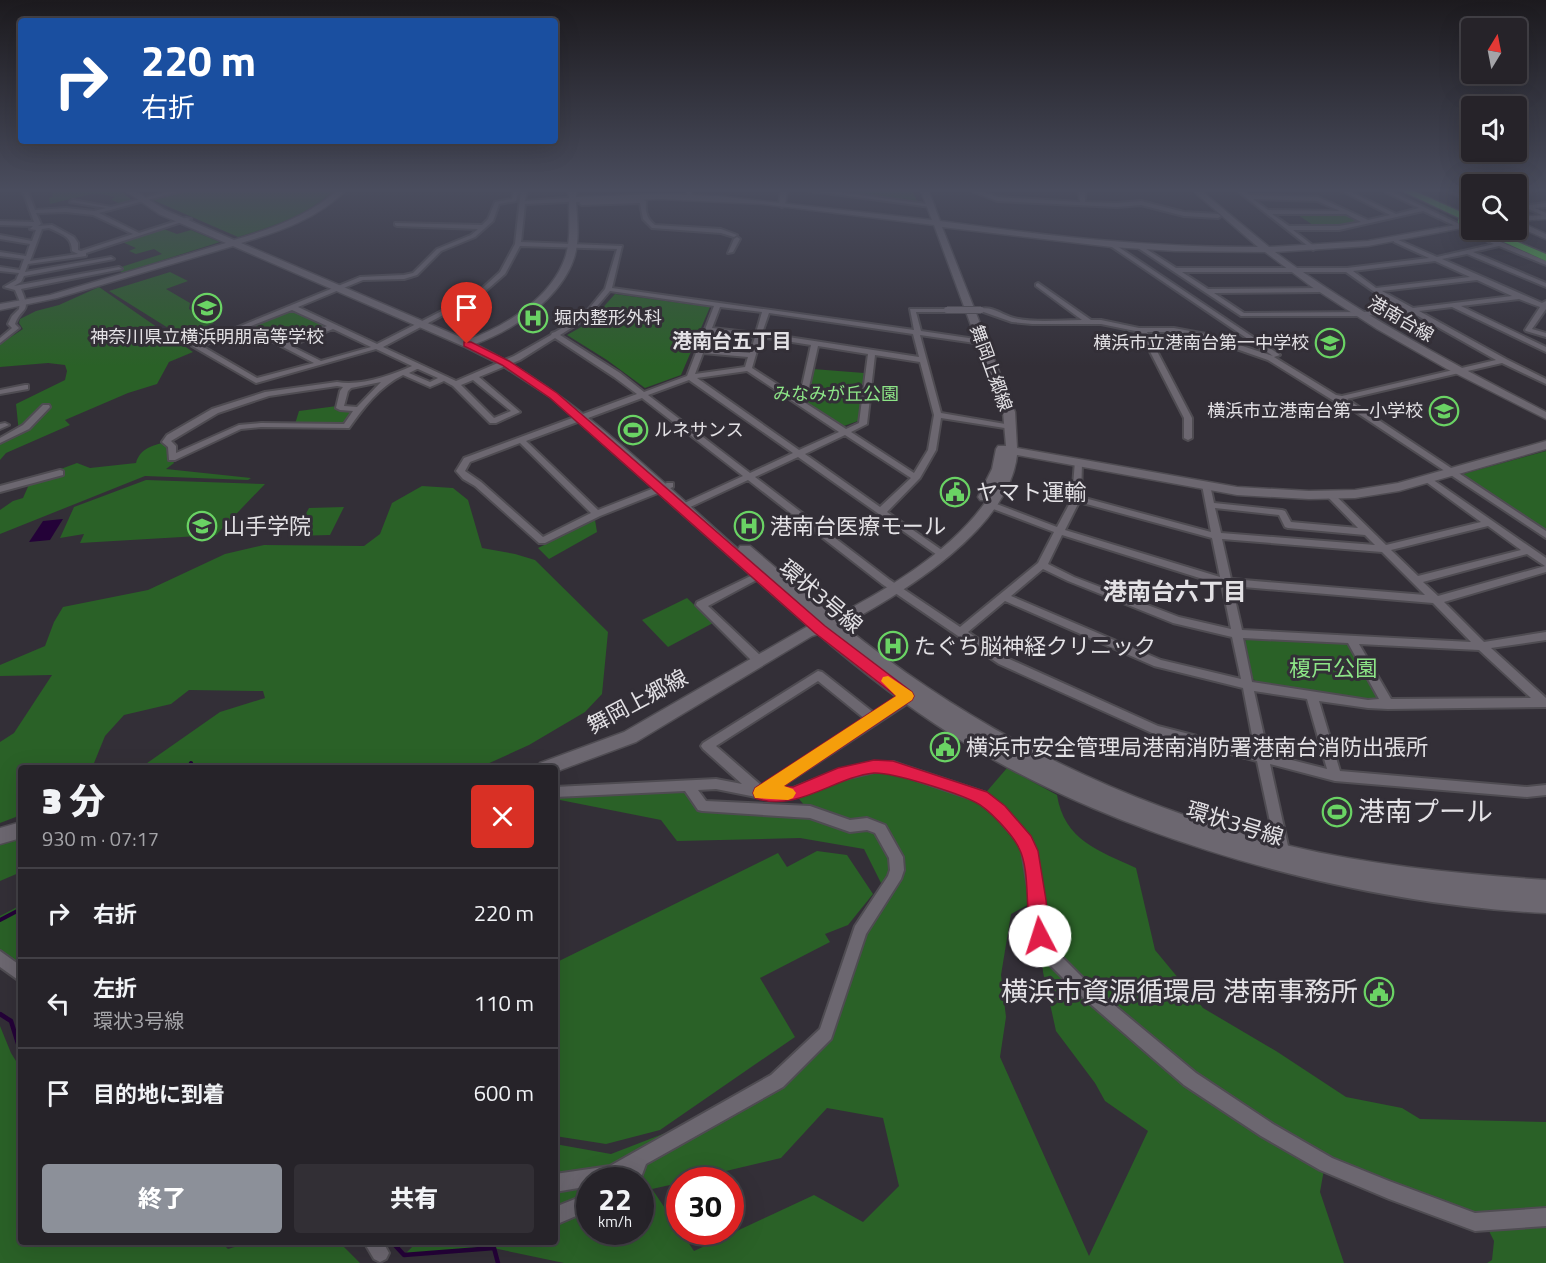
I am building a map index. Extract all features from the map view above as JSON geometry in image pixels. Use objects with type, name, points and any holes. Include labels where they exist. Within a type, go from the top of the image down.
[{"type":"highway","points":[[1528,248],[1544,254]]},
{"type":"street","points":[[0,341],[16,328],[11,324],[14,317],[22,310],[21,281],[32,248]]},
{"type":"street","points":[[75,248],[75,251],[82,254],[100,248]]},
{"type":"street","points":[[0,307],[22,304],[121,272],[209,248]]},
{"type":"street","name":"環状3号線","points":[[252,248],[471,342],[508,362],[584,416],[666,486],[820,625]]},
{"type":"street","points":[[444,248],[439,250],[415,274],[404,277],[362,278],[195,346],[256,381],[377,347],[479,294],[503,273],[516,248]]},
{"type":"street","points":[[471,342],[526,312],[547,294],[564,271],[568,248]]},
{"type":"street","points":[[456,384],[508,362],[585,317],[608,289],[620,248]]},
{"type":"street","points":[[730,252],[731,248]]},
{"type":"street","name":"舞岡上郷線","points":[[554,765],[630,737],[890,585],[970,530],[991,505],[1007,475],[1009,412],[978,342],[943,248]]},
{"type":"street","points":[[1117,248],[1546,535]]},
{"type":"street","points":[[1141,248],[1243,315],[1358,314],[1520,297]]},
{"type":"street","points":[[1262,248],[1313,248]]},
{"type":"street","name":"港南台線","points":[[1266,248],[1322,291],[1358,314],[1546,416]]},
{"type":"street","points":[[1411,248],[1545,306],[1522,339]]},
{"type":"street","points":[[1175,270],[1347,270],[1436,259],[1484,248]]},
{"type":"street","points":[[1510,248],[1546,263]]},
{"type":"street","points":[[0,254],[26,261],[106,251],[121,272]]},
{"type":"street","points":[[1468,252],[1546,285]]},
{"type":"street","points":[[3,286],[111,260]]},
{"type":"street","points":[[0,269],[21,281],[121,272]]},
{"type":"street","points":[[1347,270],[1375,290],[1503,361],[1546,382]]},
{"type":"street","points":[[1375,290],[1477,277]]},
{"type":"street","points":[[1038,285],[1088,321]]},
{"type":"street","points":[[608,289],[978,342]]},
{"type":"street","points":[[1208,291],[1322,291]]},
{"type":"street","points":[[690,377],[718,304]]},
{"type":"street","points":[[1453,305],[1546,350]]},
{"type":"street","points":[[292,307],[456,384],[493,421],[516,412],[474,377]]},
{"type":"street","points":[[880,512],[916,478],[932,450],[938,415],[912,310],[988,310],[1012,320],[1088,321],[1142,330],[1187,332],[1278,361],[1337,399],[1503,361]]},
{"type":"street","points":[[748,369],[766,311]]},
{"type":"street","points":[[246,326],[320,363]]},
{"type":"street","points":[[284,346],[332,327]]},
{"type":"street","points":[[709,330],[759,335],[923,360]]},
{"type":"street","points":[[1142,330],[1188,418],[1188,438]]},
{"type":"street","points":[[1528,330],[1546,335]]},
{"type":"street","points":[[554,334],[643,395],[746,477],[890,585],[1003,661],[1156,730],[1335,776],[1527,792],[1546,790]]},
{"type":"street","points":[[786,395],[806,387],[814,343]]},
{"type":"street","points":[[700,351],[752,355]]},
{"type":"street","points":[[687,505],[863,424],[872,353]]},
{"type":"street","points":[[393,377],[368,398],[346,426],[239,427],[176,458],[172,458],[172,446],[166,442],[170,436],[215,411],[258,397],[337,384],[348,386],[393,377],[418,366]]},
{"type":"street","points":[[666,486],[597,514],[542,541],[460,471],[467,460],[690,377],[748,369],[916,478]]},
{"type":"street","points":[[404,373],[430,385],[444,378]]},
{"type":"street","points":[[690,377],[939,553]]},
{"type":"street","points":[[348,386],[344,391],[340,408],[359,409]]},
{"type":"street","points":[[0,392],[25,387]]},
{"type":"street","points":[[0,441],[26,427],[46,407]]},
{"type":"street","points":[[938,415],[1007,427]]},
{"type":"street","points":[[521,440],[597,514]]},
{"type":"street","points":[[1006,450],[1206,486],[1263,493],[1330,495],[1378,491],[1426,480],[1546,445]]},
{"type":"street","name":"舞岡上郷線","points":[[939,553],[981,503],[1006,450]]},
{"type":"street","points":[[961,632],[1042,565],[1076,499],[1078,463]]},
{"type":"street","points":[[0,489],[60,472]]},
{"type":"street","points":[[1426,480],[1546,562]]},
{"type":"street","points":[[1206,486],[1224,582],[1237,633],[1246,685],[1284,858]]},
{"type":"street","points":[[1330,495],[1482,646],[1544,704]]},
{"type":"street","points":[[1076,499],[1216,536],[1383,549],[1490,523]]},
{"type":"street","name":"環状3号線","points":[[687,505],[759,575],[820,625],[961,732],[1097,800],[1174,830],[1418,891],[1546,904]]},
{"type":"street","points":[[991,505],[1059,531],[1224,582],[1438,600],[1546,569]]},
{"type":"street","points":[[1211,505],[1282,513],[1288,525],[1366,532]]},
{"type":"street","points":[[1417,580],[1528,551]]},
{"type":"street","points":[[1042,565],[1071,579],[1177,620],[1237,633],[1482,646],[1546,636]]},
{"type":"street","points":[[759,575],[701,605],[759,661]]},
{"type":"street","points":[[1005,597],[1158,663],[1246,685],[1388,705],[1544,704]]},
{"type":"street","points":[[1352,640],[1388,705]]},
{"type":"street","points":[[761,793],[707,746],[818,675],[873,719]]},
{"type":"street","points":[[761,793],[913,694]]},
{"type":"street","points":[[1312,695],[1335,776]]},
{"type":"street","points":[[558,792],[716,784],[761,793],[794,794],[838,775],[874,767],[893,767],[982,797],[999,811],[1025,841],[1029,851],[1037,900],[1040,936],[1054,958],[1085,990],[1190,1079],[1267,1130],[1317,1158],[1389,1190],[1475,1222],[1546,1216]]},
{"type":"street","points":[[558,1183],[612,1174],[777,1081],[797,1061],[815,1048],[826,1034],[860,931],[894,879],[897,870],[896,857],[880,829],[867,824],[850,826],[810,813],[702,806],[688,785]]},
{"type":"street","points":[[0,836],[18,831]]},
{"type":"street","name":"環状3号線","points":[[1284,858],[1464,884],[1546,889]]},
{"type":"street","points":[[0,958],[18,973]]},
{"type":"street","points":[[636,1167],[639,1159]]},
{"type":"street","points":[[558,1215],[576,1208]]},
{"type":"green space","points":[[136,248],[201,248],[122,273],[118,268],[162,254],[154,249],[136,254],[129,251]]},
{"type":"green space","points":[[170,272],[188,281],[166,289],[190,303],[189,309],[214,323],[181,336],[109,291]]},
{"type":"green space","points":[[99,287],[193,352],[169,362],[157,384],[128,393],[65,420],[70,425],[6,453],[0,460],[0,444],[19,433],[16,404],[65,380],[67,371],[65,365],[48,363],[0,367],[0,344],[23,329],[19,323],[20,319]]},
{"type":"green space","points":[[615,294],[710,307],[681,375],[645,388],[607,360],[567,335],[590,322]]},
{"type":"green space","points":[[292,310],[328,327],[285,344],[252,326]]},
{"type":"green space","name":"みなみが丘公園","points":[[813,369],[864,373],[858,421],[844,426],[795,395],[809,388]]},
{"type":"green space","points":[[337,406],[337,409],[355,411],[344,425],[295,424],[299,411]]},
{"type":"green space","points":[[166,442],[174,463],[166,469],[251,478],[248,480],[145,476],[0,534],[0,510],[13,501],[23,498],[31,480],[77,463],[90,468],[136,463],[144,451]]},
{"type":"green space","points":[[1546,451],[1546,532],[1459,475]]},
{"type":"green space","points":[[146,480],[265,484],[216,535],[80,543],[84,534],[60,538],[74,507]]},
{"type":"green space","points":[[422,486],[453,488],[468,500],[482,548],[535,560],[608,632],[602,694],[585,712],[529,745],[485,765],[144,765],[220,712],[265,698],[263,691],[189,690],[171,704],[124,715],[105,736],[93,765],[18,765],[18,816],[0,823],[0,742],[14,733],[52,675],[0,676],[0,665],[45,646],[54,622],[63,607],[148,590],[225,554],[264,545],[364,546],[380,534],[392,503]]},
{"type":"green space","points":[[344,507],[330,535],[294,536],[309,508]]},
{"type":"green space","points":[[595,520],[597,532],[549,559],[538,548]]},
{"type":"green space","points":[[687,598],[713,623],[668,647],[642,620]]},
{"type":"green space","name":"榎戸公園","points":[[1248,639],[1351,646],[1378,696],[1377,700],[1257,682],[1253,679],[1245,641]]},
{"type":"green space","points":[[893,767],[982,797],[1007,768],[1057,795],[1067,823],[1075,833],[1085,842],[1109,856],[1136,868],[1155,950],[1203,1008],[1276,1051],[1346,1097],[1402,1108],[1420,1119],[1546,1122],[1546,1263],[1487,1263],[1492,1260],[1494,1241],[1482,1217],[1326,1158],[1320,1192],[1344,1263],[564,1263],[493,1248],[404,1255],[414,1245],[558,1245],[558,1145],[611,1154],[769,1093],[790,1081],[823,1037],[857,940],[894,875],[881,883],[864,849],[800,838],[677,841],[661,820],[558,800],[558,796],[691,785],[703,806],[810,812],[794,793],[838,775]],"holes":[[[1037,900],[1043,972],[1056,1031],[1095,1083],[1105,1101],[1148,1131],[1089,1256],[1000,1057],[1006,1017],[1001,975],[1011,914]],[[827,1108],[883,1118],[899,1186],[863,1222],[814,1195],[744,1228],[744,1245],[707,1245],[694,1251],[690,1245],[666,1245],[666,1210],[654,1192],[654,1245],[576,1245],[576,1167],[654,1167],[654,1189],[666,1186],[666,1167],[743,1167],[781,1158]]]},
{"type":"green space","points":[[18,838],[18,873],[0,881],[0,844]]},
{"type":"green space","points":[[817,851],[847,855],[873,894],[848,925],[825,934],[830,942],[760,978],[795,1037],[660,1130],[606,1144],[558,1136],[558,962],[778,853],[787,867]]},
{"type":"green space","points":[[18,907],[18,972],[0,958],[0,916]]},
{"type":"green space","points":[[0,1026],[18,1064],[18,1245],[224,1245],[228,1249],[241,1245],[342,1245],[360,1263],[0,1263]]},
{"type":"shaded area","points":[[63,519],[50,540],[29,542],[43,521]]},
{"type":"waterway","points":[[0,920],[18,911]]},
{"type":"waterway","points":[[0,1014],[11,1021],[18,1043]]},
{"type":"waterway","points":[[395,1245],[404,1255],[494,1248],[498,1263]]},
{"type":"slow traffic","points":[[788,793],[761,793],[907,696],[888,681]]},
{"type":"place","name":"神奈川県立横浜明朋高等学校","points":[[207,308]]},
{"type":"place","name":"堀内整形外科","points":[[533,318]]},
{"type":"place","name":"横浜市立港南台第一中学校","points":[[1330,343]]},
{"type":"place","name":"横浜市立港南台第一小学校","points":[[1444,411]]},
{"type":"place","name":"ルネサンス","points":[[633,430]]},
{"type":"place","name":"ヤマト運輸","points":[[955,492]]},
{"type":"place","name":"山手学院","points":[[202,526]]},
{"type":"place","name":"港南台医療モール","points":[[749,526]]},
{"type":"place","name":"たぐち脳神経クリニック","points":[[893,646]]},
{"type":"place","name":"横浜市安全管理局港南消防署港南台消防出張所","points":[[945,747]]},
{"type":"place","name":"港南プール","points":[[1337,812]]},
{"type":"place","name":"横浜市資源循環局 港南事務所","points":[[1379,992]]},
{"type":"district","name":"港南台五丁目","points":[[732,341]]},
{"type":"district","name":"港南台六丁目","points":[[1175,592]]},
{"type":"route","points":[[467,344],[505,363],[554,395],[820,629],[907,696],[761,793],[794,794],[838,775],[874,767],[893,767],[982,797],[999,811],[1025,841],[1029,851],[1037,900],[1040,936]]}]
